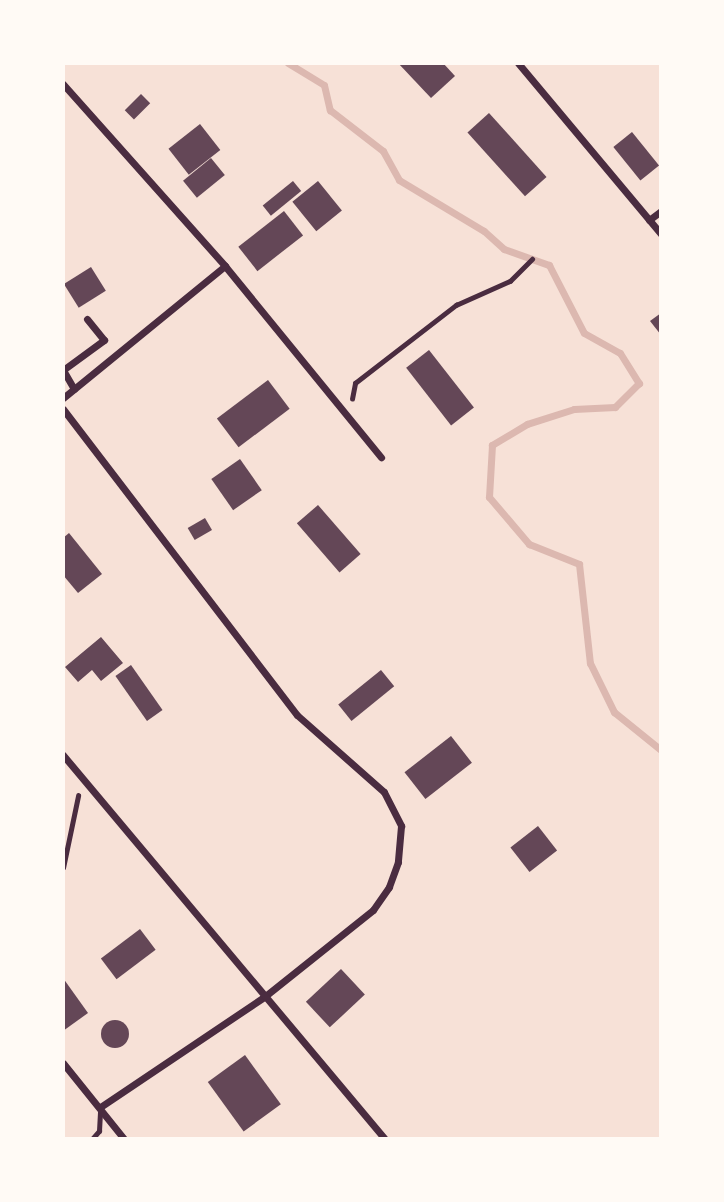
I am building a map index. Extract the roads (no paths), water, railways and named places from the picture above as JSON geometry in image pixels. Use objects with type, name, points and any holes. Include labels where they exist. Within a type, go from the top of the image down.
[{"type":"street","points":[[518,63],[661,234]]},
{"type":"street","points":[[63,84],[225,266],[381,457]]},
{"type":"street","points":[[649,220],[661,211]]},
{"type":"street","points":[[63,398],[225,266]]},
{"type":"street","points":[[74,389],[63,370],[104,340],[87,319]]},
{"type":"street","points":[[63,410],[297,715],[384,792],[401,826],[398,862],[389,887],[373,910],[264,997],[100,1107]]},
{"type":"street","points":[[63,755],[385,1139]]},
{"type":"street","points":[[63,1063],[124,1139]]},
{"type":"lane","points":[[92,1139],[99,1131],[100,1107]]},
{"type":"waterway","points":[[288,63],[324,85],[330,110],[383,151],[399,180],[484,231],[504,249],[549,265],[584,333],[620,353],[639,383],[615,407],[574,409],[527,424],[492,445],[489,497],[529,544],[579,564],[590,663],[614,712],[661,750]]}]
